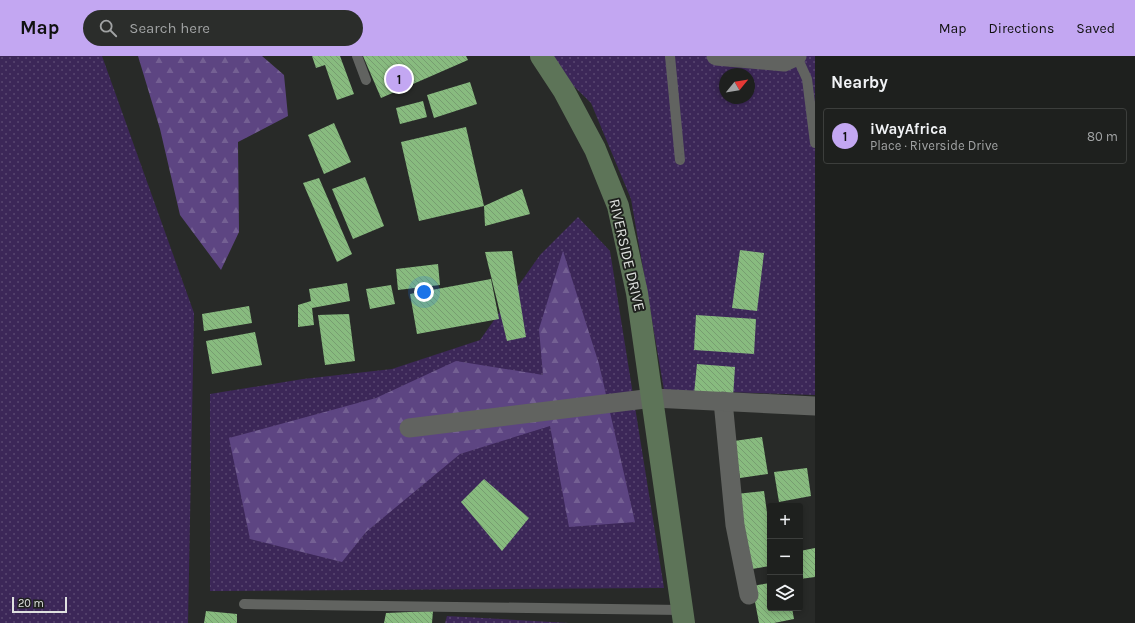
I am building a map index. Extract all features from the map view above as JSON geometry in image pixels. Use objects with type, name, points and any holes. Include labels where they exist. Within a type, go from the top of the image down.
[{"type":"street","name":"RIVERSIDE DRIVE","points":[[541,56],[564,91],[595,149],[618,206],[637,293],[653,398],[682,616]]},
{"type":"street","points":[[716,56],[784,62],[797,57]]},
{"type":"street","points":[[409,428],[653,398],[815,406]]},
{"type":"street","points":[[723,401],[735,526],[749,595]]},
{"type":"lane","points":[[357,56],[366,80]]},
{"type":"lane","points":[[670,56],[680,160]]},
{"type":"lane","points":[[797,57],[807,79],[815,143]]},
{"type":"lane","points":[[244,604],[682,616]]},
{"type":"shaded area","points":[[0,56],[102,56],[194,313],[188,623],[0,623]]},
{"type":"shaded area","points":[[543,56],[815,56],[815,395],[664,390],[631,199],[591,103]]},
{"type":"shaded area","points":[[578,217],[610,251],[664,588],[210,591],[210,394],[303,379],[392,369],[480,340],[540,255]]},
{"type":"shaded area","points":[[447,616],[569,623],[445,623]]},
{"type":"green space","points":[[138,56],[262,56],[284,75],[288,116],[238,142],[239,232],[221,270],[180,215],[160,129]]},
{"type":"green space","points":[[563,251],[599,364],[635,522],[569,527],[550,426],[460,454],[366,532],[342,562],[250,539],[229,438],[376,398],[456,361],[543,375],[539,329]]},
{"type":"building","points":[[312,56],[340,56],[354,94],[337,100],[325,65],[316,68]]},
{"type":"building","points":[[363,56],[466,56],[468,60],[381,98]]},
{"type":"building","points":[[470,82],[477,104],[434,118],[427,95]]},
{"type":"building","points":[[423,101],[427,117],[400,124],[396,108]]},
{"type":"building","points":[[334,123],[351,162],[324,174],[308,135]]},
{"type":"building","points":[[466,127],[484,206],[419,221],[401,142]]},
{"type":"building","points":[[365,177],[384,226],[353,239],[332,189]]},
{"type":"building","points":[[319,178],[352,254],[337,262],[303,183]]},
{"type":"building","points":[[522,189],[530,214],[485,226],[484,206]]},
{"type":"building","points":[[740,250],[764,253],[757,311],[732,308]]},
{"type":"building","points":[[512,251],[526,337],[507,341],[485,252]]},
{"type":"building","points":[[438,264],[440,285],[398,290],[396,269]]},
{"type":"building","points":[[491,279],[499,319],[417,334],[410,294]]},
{"type":"building","points":[[347,283],[350,301],[312,308],[314,325],[298,327],[298,305],[311,301],[309,289]]},
{"type":"building","points":[[391,285],[395,304],[370,309],[366,289]]},
{"type":"building","points":[[249,306],[252,323],[204,331],[202,314]]},
{"type":"building","points":[[349,314],[355,361],[325,365],[318,315]]},
{"type":"building","points":[[696,315],[756,319],[754,354],[694,350]]},
{"type":"building","points":[[255,332],[262,365],[212,374],[206,341]]},
{"type":"building","points":[[697,364],[735,367],[733,397],[694,394]]},
{"type":"building","points":[[762,437],[768,474],[740,478],[734,441]]},
{"type":"building","points":[[807,468],[811,496],[779,502],[774,472]]},
{"type":"building","points":[[484,479],[529,518],[502,551],[461,502]]},
{"type":"building","points":[[764,491],[767,512],[767,566],[746,570],[736,494]]},
{"type":"building","points":[[815,548],[815,577],[803,579],[803,550]]},
{"type":"building","points":[[767,584],[767,611],[793,611],[794,619],[774,623],[759,623],[752,586]]},
{"type":"building","points":[[206,611],[237,614],[237,623],[204,623]]},
{"type":"building","points":[[433,611],[432,623],[384,623],[386,613]]},
{"type":"place","name":"iWayAfrica","points":[[399,79]]}]
